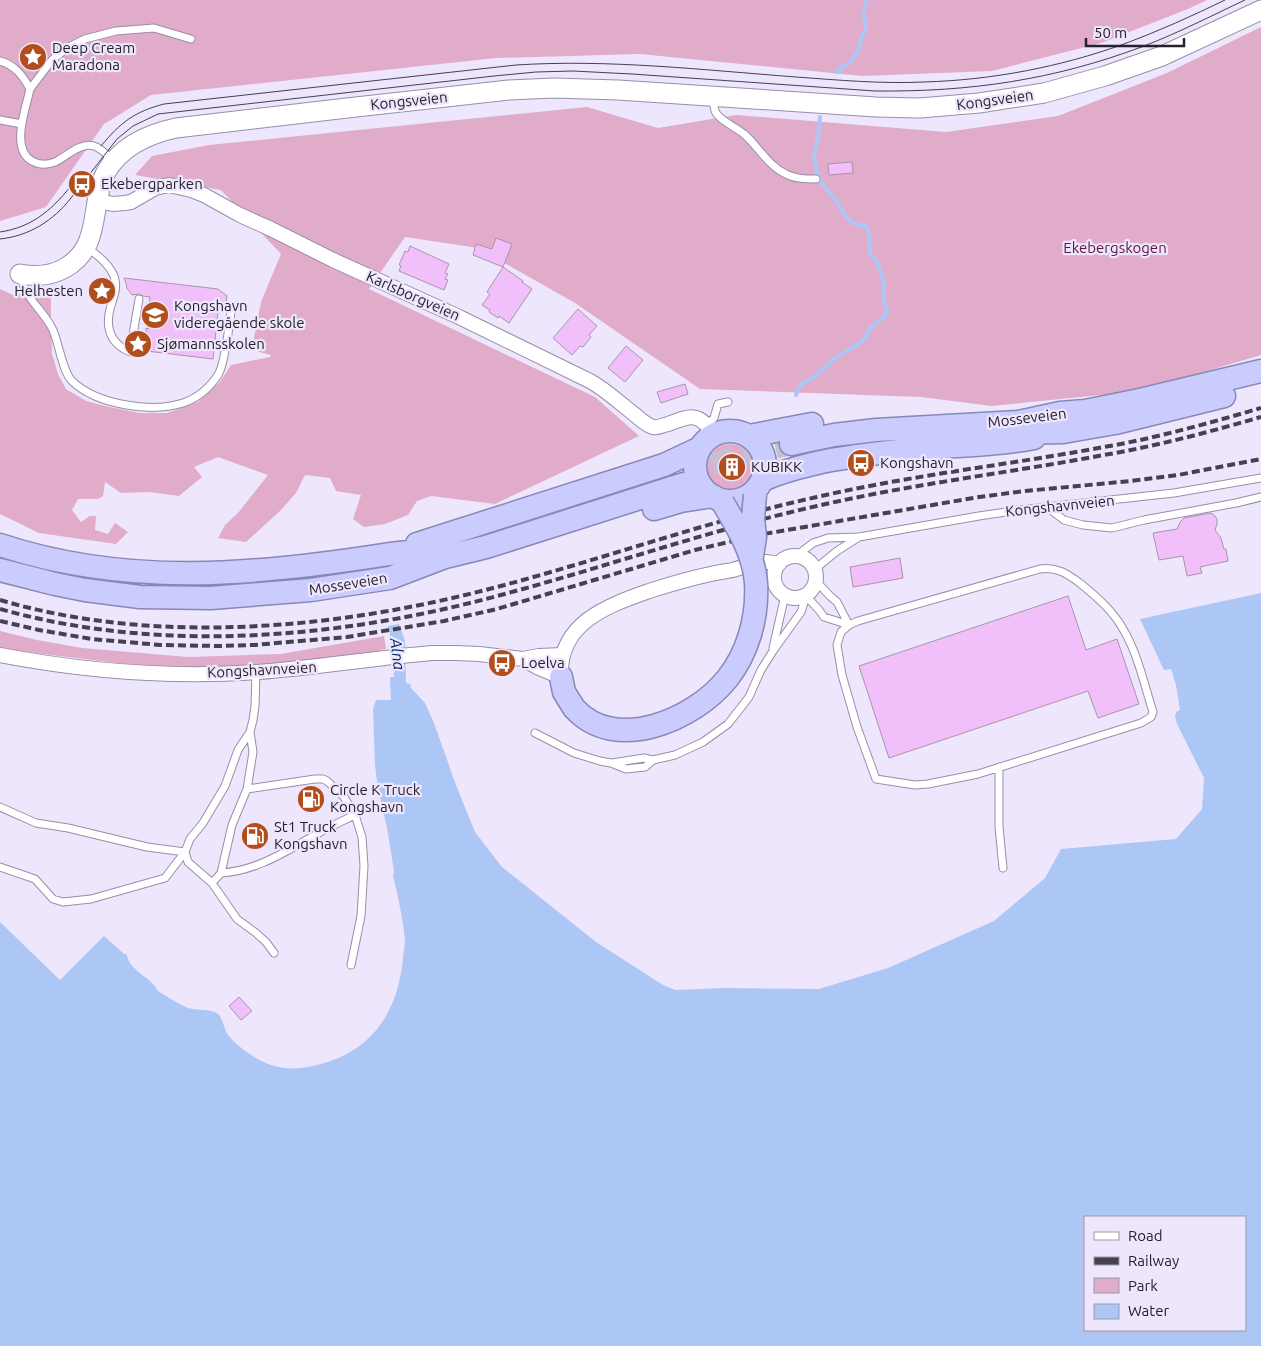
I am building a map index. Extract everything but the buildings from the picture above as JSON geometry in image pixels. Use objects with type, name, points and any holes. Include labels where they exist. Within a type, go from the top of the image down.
[{"type":"highway","name":"Mosseveien","points":[[1062,423],[1085,411],[1261,371]]},
{"type":"highway","name":"Mosseveien","points":[[792,449],[855,432],[900,428],[1018,422],[1116,423],[1261,386]]},
{"type":"highway","points":[[749,436],[840,419],[1016,411],[1062,423]]},
{"type":"highway","points":[[390,578],[433,573],[468,566],[681,501],[739,500],[748,497],[773,475],[833,460],[932,448],[1013,442],[1062,423]]},
{"type":"highway","points":[[385,555],[664,465],[707,436],[721,432],[736,431],[749,436],[758,445],[764,456],[766,468],[757,489],[753,518],[755,537],[752,560]]},
{"type":"highway","points":[[561,666],[564,692],[580,715],[590,722],[603,727],[635,729],[655,726],[686,714],[710,696],[727,679],[736,666],[751,631],[756,595],[755,578],[752,560],[743,540],[719,500],[705,491],[697,475],[697,457],[707,436]]},
{"type":"highway","name":"Mosseveien","points":[[0,544],[36,555],[89,566],[141,572],[211,574],[283,569],[347,562],[449,546],[682,479],[527,534],[446,557],[390,578],[339,586],[262,595],[167,598],[85,590],[0,570]]},
{"type":"main road","name":"Kongsveien","points":[[20,274],[45,275],[57,272],[78,258],[86,247],[92,230],[102,181],[108,170],[114,162],[141,139],[166,130],[509,90],[554,88],[618,90],[876,107],[920,108],[979,103],[1020,97],[1086,82],[1143,64],[1261,10]]},
{"type":"street","name":"Karlsborgveien","points":[[98,201],[113,204],[131,202],[155,188],[169,185],[182,187],[204,195],[240,215],[271,228],[332,260],[459,316],[590,381],[647,424],[687,417],[698,418],[707,436]]},
{"type":"street","points":[[796,556],[807,560],[816,575],[810,592],[806,596],[791,598],[784,595],[776,587],[776,569],[784,559],[796,556]]},
{"type":"street","points":[[561,666],[570,638],[590,617],[606,608],[632,597],[679,582],[730,571],[760,562],[779,564]]},
{"type":"street","points":[[730,571],[775,582]]},
{"type":"street","name":"Kongshavnveien","points":[[0,655],[61,664],[141,672],[208,674],[310,668],[420,654],[456,652],[523,659],[539,656],[561,666]]},
{"type":"street","name":"Kongshavnveien","points":[[523,659],[537,667],[561,666]]},
{"type":"lane","points":[[114,162],[94,146],[76,149],[48,164],[37,164],[28,159],[22,150],[20,140],[30,89],[52,60],[67,48],[85,39],[116,31],[154,28],[191,39]]},
{"type":"lane","points":[[0,61],[11,65],[30,89]]},
{"type":"lane","points":[[714,96],[714,106],[718,116],[745,134],[775,167],[785,174],[795,177],[816,179]]},
{"type":"lane","points":[[0,120],[22,124]]},
{"type":"lane","points":[[86,247],[107,264],[114,276],[116,289],[109,315],[110,332],[118,345],[130,352],[139,299]]},
{"type":"lane","points":[[20,274],[24,288],[52,329],[70,379],[86,392],[123,404],[151,407],[184,402],[210,386],[220,373],[231,312]]},
{"type":"lane","points":[[707,436],[718,404],[728,402]]},
{"type":"lane","name":"Kongshavnveien","points":[[796,556],[813,543],[828,538],[860,537],[979,516],[1174,493],[1261,478]]},
{"type":"lane","points":[[1048,508],[1064,520],[1112,528],[1261,497]]},
{"type":"lane","name":"Kongshavnveien","points":[[816,575],[836,551],[860,537]]},
{"type":"lane","points":[[1048,568],[1062,571],[1097,597],[1122,628],[1135,656],[1152,712],[1151,717],[1141,723],[978,774],[914,785],[876,779],[857,726],[842,675],[837,645],[840,632],[849,624],[1048,568]]},
{"type":"lane","points":[[816,575],[837,602],[849,624]]},
{"type":"lane","points":[[773,650],[784,595]]},
{"type":"lane","points":[[806,596],[824,616],[849,624]]},
{"type":"lane","points":[[535,733],[574,754],[600,762],[611,763],[626,769],[646,767],[653,760],[689,749],[716,734],[728,724],[749,697],[761,670],[773,650],[801,612],[806,596]]},
{"type":"lane","points":[[0,867],[35,879],[53,899],[63,902],[91,900],[165,878],[185,852],[190,839],[203,823],[225,786],[238,750],[250,732],[254,720],[256,672]]},
{"type":"lane","points":[[212,883],[221,873],[232,825],[247,788],[253,752],[250,732]]},
{"type":"lane","points":[[999,767],[999,827],[1004,868]]},
{"type":"lane","points":[[247,788],[323,779],[332,784],[344,797],[355,815],[362,837],[364,866],[361,916],[351,965]]},
{"type":"lane","points":[[0,807],[36,823],[68,828],[147,847],[185,852]]},
{"type":"lane","points":[[221,873],[239,871],[256,866],[355,815]]},
{"type":"lane","points":[[185,852],[188,862],[212,883],[237,919],[266,942],[274,953]]},
{"type":"green space","points":[[0,0],[1207,0],[1101,43],[992,71],[862,76],[640,54],[496,58],[151,95],[104,124],[46,207],[0,221]]},
{"type":"green space","name":"Ekebergskogen","points":[[1261,27],[1261,355],[1140,391],[992,406],[921,397],[700,389],[575,303],[478,248],[405,237],[369,289],[595,397],[639,436],[495,504],[431,496],[417,501],[408,515],[385,524],[364,527],[353,519],[361,495],[336,491],[330,478],[305,475],[296,493],[281,510],[246,542],[218,538],[225,525],[238,513],[268,475],[218,457],[194,467],[202,477],[179,496],[149,492],[121,493],[105,482],[103,496],[98,499],[78,499],[72,510],[81,522],[90,516],[96,516],[95,530],[108,534],[115,523],[128,532],[116,544],[39,533],[0,514],[0,289],[13,295],[51,287],[52,354],[58,374],[66,389],[86,401],[105,406],[139,413],[167,413],[198,402],[220,382],[231,365],[270,357],[271,355],[259,352],[253,343],[261,302],[281,254],[221,190],[135,175],[152,156],[209,145],[587,107],[658,128],[736,115],[946,132],[1058,116],[1167,73]]},
{"type":"green space","points":[[730,444],[743,448],[749,454],[753,467],[749,480],[743,486],[730,490],[717,486],[711,480],[707,467],[711,454],[717,448]]},
{"type":"green space","points":[[0,631],[82,648],[188,657],[281,654],[384,636],[386,649],[380,650],[378,653],[272,665],[175,668],[142,666],[0,648]]},
{"type":"water","name":"Alna","points":[[1261,593],[1261,1346],[0,1346],[0,922],[60,980],[104,936],[127,955],[132,966],[151,982],[158,991],[188,1008],[215,1012],[221,1019],[228,1035],[236,1044],[254,1057],[271,1065],[301,1068],[316,1065],[347,1054],[361,1044],[373,1034],[383,1021],[390,1007],[400,976],[405,942],[375,765],[373,709],[376,700],[391,700],[390,677],[394,677],[393,645],[391,644],[388,626],[399,624],[405,641],[406,683],[410,684],[411,688],[425,703],[475,832],[502,867],[596,942],[663,985],[675,990],[726,988],[819,989],[888,968],[994,921],[1045,878],[1061,849],[1176,839],[1202,809],[1204,778],[1177,724],[1175,716],[1176,712],[1180,710],[1171,669],[1164,670],[1140,619]]},
{"type":"waterway","points":[[836,72],[840,71],[842,66],[848,64],[858,52],[861,38],[865,31],[866,22],[863,15],[867,0]]},
{"type":"waterway","points":[[796,395],[801,384],[814,377],[833,360],[866,338],[869,329],[887,313],[884,299],[884,282],[876,260],[872,257],[870,251],[868,229],[866,226],[854,224],[846,217],[835,199],[822,184],[817,173],[814,156],[820,117]]},
{"type":"tunnel","points":[[680,474],[732,458],[791,444]]},
{"type":"tram line","points":[[101,146],[115,130],[136,114],[164,104],[516,65],[621,64],[892,82],[949,81],[1000,75],[1051,66],[1100,52],[1150,34],[1225,0]]},
{"type":"tram line","points":[[0,239],[21,235],[30,231],[56,214],[71,198],[117,139],[133,126],[158,114],[536,72],[573,71],[632,74],[875,91],[910,91],[978,86],[1011,82],[1077,68],[1110,58],[1169,36],[1245,0]]},
{"type":"tram line","points":[[0,232],[23,226],[42,215],[59,200],[74,182]]},
{"type":"railway","points":[[0,600],[60,614],[121,623],[183,627],[246,627],[310,622],[372,614],[493,588],[735,517],[817,497],[888,482],[1144,439],[1261,408]]},
{"type":"railway","points":[[0,609],[58,623],[117,631],[177,636],[237,636],[357,625],[416,615],[517,591],[688,540],[817,506],[888,491],[1124,451],[1183,438],[1261,417]]},
{"type":"railway","points":[[0,621],[92,639],[160,645],[254,645],[347,637],[444,621],[497,609],[695,550],[758,535],[979,497],[1178,475],[1261,459]]},
{"type":"place","name":"Deep Cream Maradona","points":[[33,57]]},
{"type":"place","name":"Ekebergparken","points":[[82,184]]},
{"type":"place","name":"Helhesten","points":[[102,291]]},
{"type":"place","name":"Kongshavn videregående skole","points":[[155,315]]},
{"type":"place","name":"Sjømannsskolen","points":[[138,344]]},
{"type":"place","name":"Kongshavn","points":[[861,463]]},
{"type":"place","name":"KUBIKK","points":[[732,467]]},
{"type":"place","name":"Loelva","points":[[502,663]]},
{"type":"place","name":"Circle K Truck Kongshavn","points":[[311,799]]},
{"type":"place","name":"St1 Truck Kongshavn","points":[[255,836]]}]
